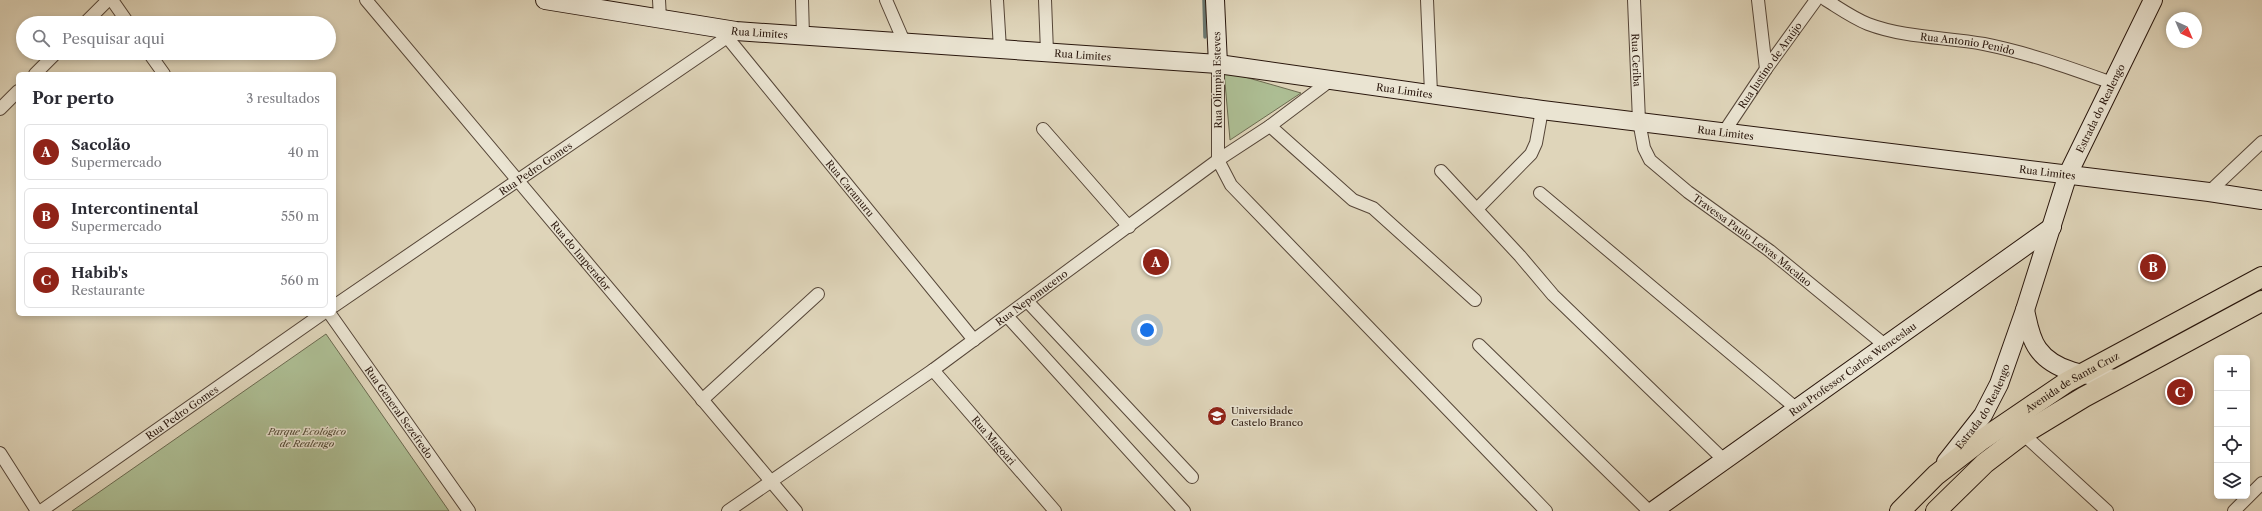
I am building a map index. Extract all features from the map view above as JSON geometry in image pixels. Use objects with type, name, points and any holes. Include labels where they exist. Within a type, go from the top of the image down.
[{"type":"main road","name":"Avenida de Santa Cruz","points":[[1900,511],[1936,475],[1986,437],[2083,373],[2262,277]]},
{"type":"main road","name":"Avenida de Santa Cruz","points":[[1940,510],[1971,476],[2023,434],[2117,379],[2262,301]]},
{"type":"street","points":[[92,16],[108,0]]},
{"type":"street","points":[[112,0],[123,16]]},
{"type":"street","name":"Rua do Imperador","points":[[366,0],[796,511]]},
{"type":"street","name":"Rua Limites","points":[[545,0],[568,2],[660,18],[732,34],[803,36],[1218,64],[1431,93],[1542,110],[2068,174],[2262,200]]},
{"type":"street","points":[[659,0],[660,18]]},
{"type":"street","points":[[802,0],[803,36]]},
{"type":"street","points":[[886,0],[905,44]]},
{"type":"street","points":[[997,0],[1000,49]]},
{"type":"street","points":[[1045,0],[1047,52]]},
{"type":"street","name":"Rua Olímpia Esteves","points":[[1215,0],[1218,64],[1218,160]]},
{"type":"street","points":[[1427,0],[1431,93]]},
{"type":"street","name":"Rua Ceriba","points":[[1634,0],[1639,121]]},
{"type":"street","points":[[1758,0],[1766,68]]},
{"type":"street","name":"Rua Justino de Araújo","points":[[1724,132],[1766,68],[1816,0]]},
{"type":"street","name":"Rua Antonio Penido","points":[[1826,0],[1866,23],[1884,30],[1983,44],[2024,53],[2058,62],[2112,83]]},
{"type":"street","name":"Estrada do Realengo","points":[[1936,475],[1991,402],[2025,310],[2068,174],[2153,0]]},
{"type":"street","name":"Rua Pedro Gomes","points":[[336,305],[732,34]]},
{"type":"street","name":"Rua Caramuru","points":[[732,34],[974,340]]},
{"type":"street","points":[[37,72],[49,60]]},
{"type":"street","points":[[154,60],[163,72]]},
{"type":"street","name":"Rua Nepomuceno","points":[[728,511],[933,370],[1218,160],[1270,126],[1331,80]]},
{"type":"street","points":[[0,109],[16,93]]},
{"type":"street","points":[[1477,209],[1531,154],[1536,143],[1542,110]]},
{"type":"street","name":"Travessa Paulo Leivas Macalao","points":[[1639,121],[1644,148],[1650,160],[1688,192],[1770,252],[1886,346]]},
{"type":"street","points":[[1270,126],[1353,200],[1373,208],[1474,300]]},
{"type":"street","points":[[1043,129],[1129,226]]},
{"type":"street","points":[[2209,192],[2262,142]]},
{"type":"street","points":[[1218,160],[1223,173],[1239,195],[1423,382],[1546,511]]},
{"type":"street","points":[[1441,171],[1477,209],[1553,295],[1725,461]]},
{"type":"street","points":[[1540,193],[1797,409]]},
{"type":"street","name":"Rua Professor Carlos Wenceslau","points":[[1653,511],[2052,227]]},
{"type":"street","points":[[2006,260],[2018,258],[2028,261],[2033,268],[2036,277]]},
{"type":"street","points":[[702,400],[818,294]]},
{"type":"street","points":[[1031,299],[1192,477]]},
{"type":"street","points":[[2025,310],[2032,336],[2038,348],[2049,360],[2064,369],[2117,379]]},
{"type":"street","name":"Rua Pedro Gomes","points":[[41,511],[319,316]]},
{"type":"street","name":"Rua General Sezefredo","points":[[331,316],[469,511]]},
{"type":"street","points":[[1007,316],[1184,511]]},
{"type":"street","points":[[1479,344],[1649,511]]},
{"type":"street","name":"Rua Magoari","points":[[933,370],[1052,510]]},
{"type":"street","points":[[2023,434],[2107,511]]},
{"type":"street","points":[[0,453],[37,511]]},
{"type":"street","points":[[2234,511],[2262,483]]},
{"type":"green space","points":[[1224,71],[1301,93],[1230,140]]},
{"type":"green space","name":"Parque Ecológico de Realengo","points":[[326,334],[449,511],[72,511]]},
{"type":"waterway","points":[[1204,0],[1205,37]]},
{"type":"place","name":"Sacolão","points":[[1156,262]]},
{"type":"place","name":"Intercontinental","points":[[2153,267]]},
{"type":"place","name":"Habib's","points":[[2180,392]]},
{"type":"place","name":"Universidade Castelo Branco","points":[[1217,416]]}]
